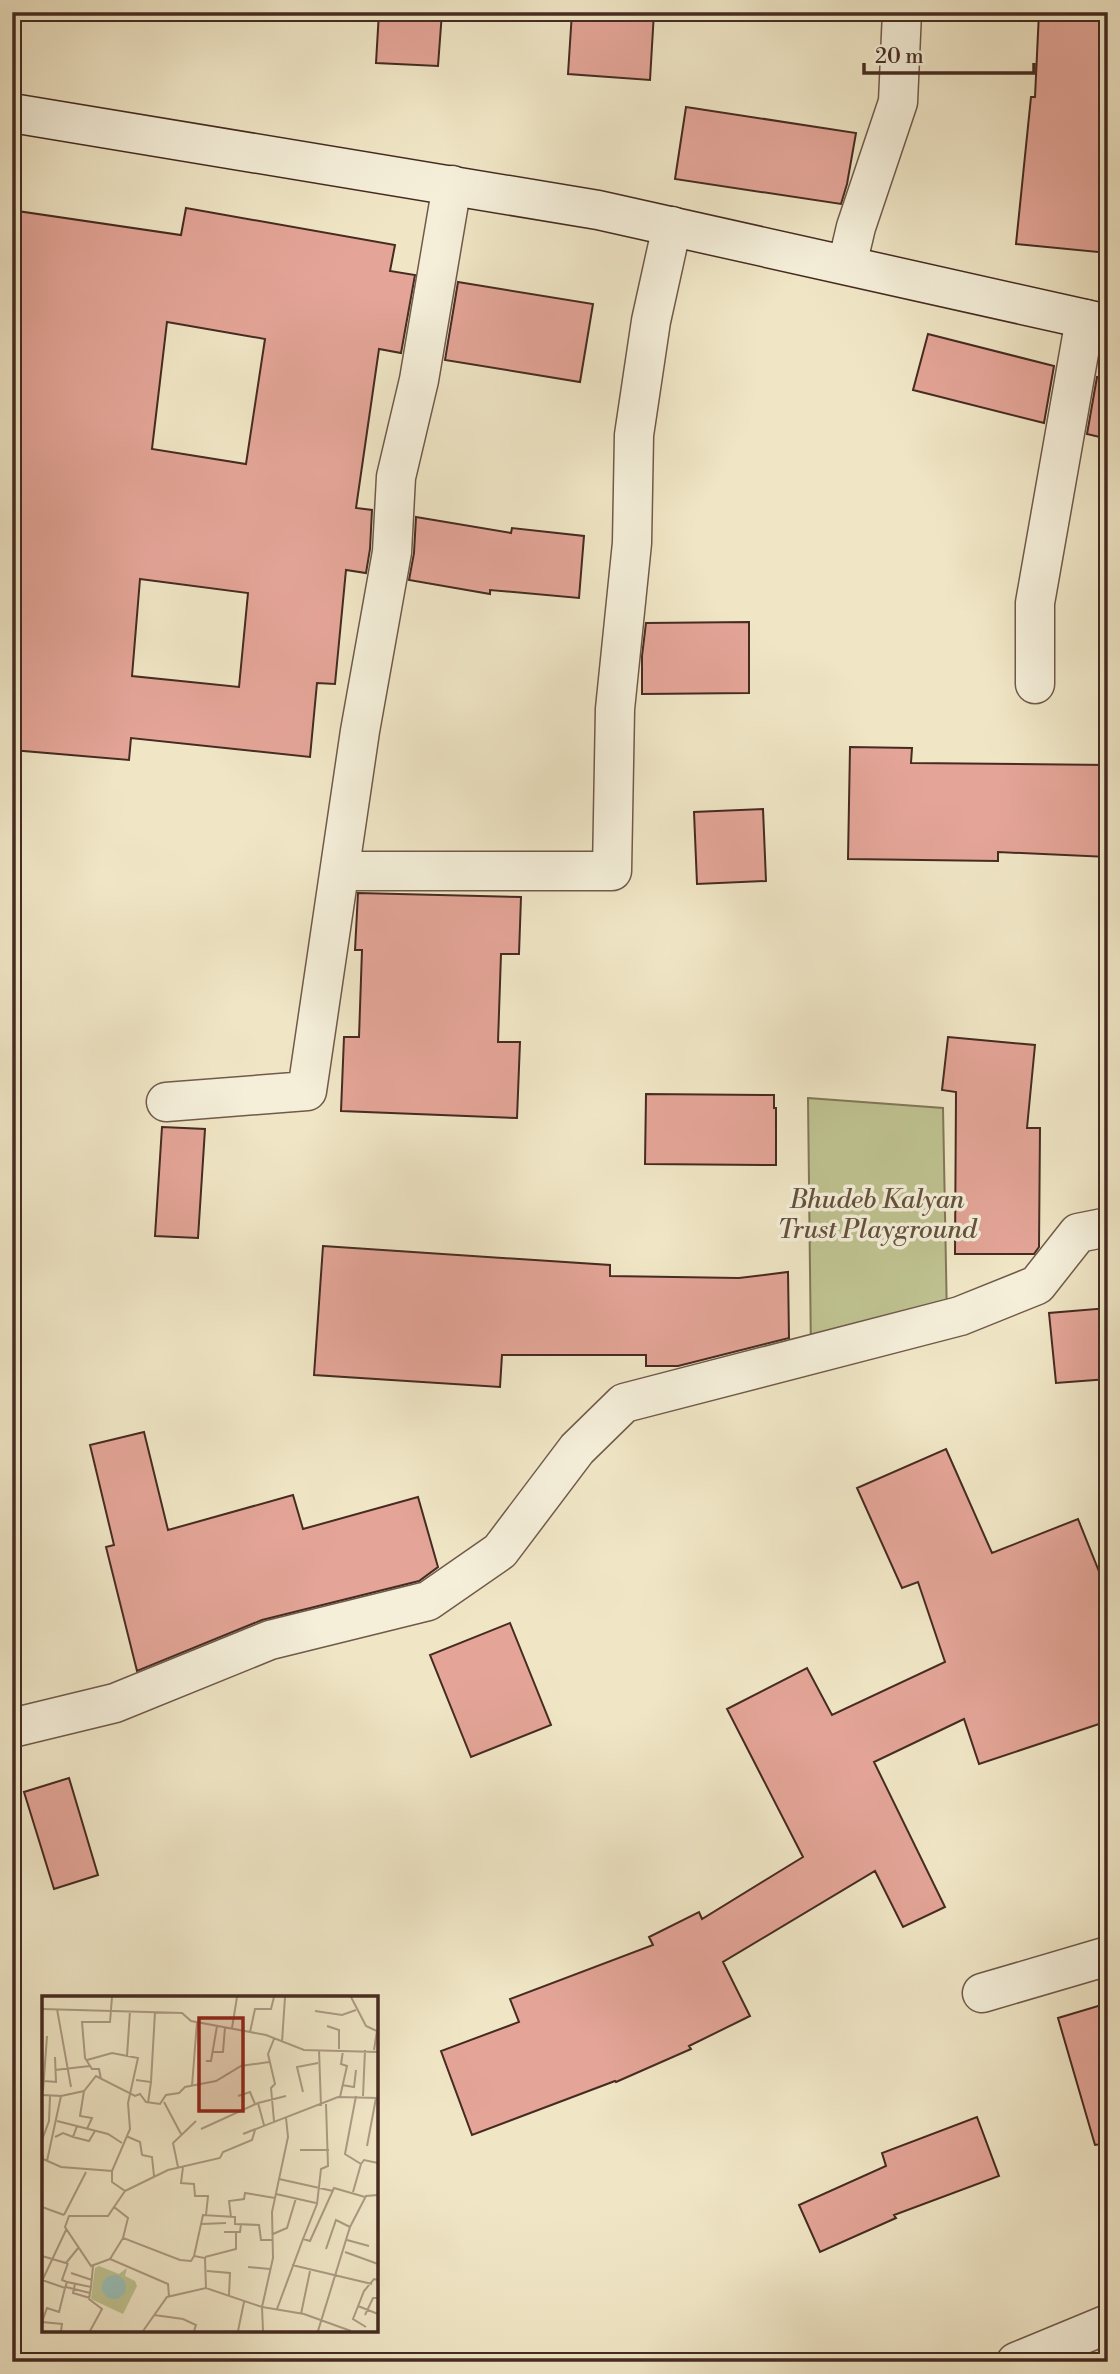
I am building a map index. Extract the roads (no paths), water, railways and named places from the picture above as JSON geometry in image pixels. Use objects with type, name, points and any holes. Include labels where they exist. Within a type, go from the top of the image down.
[{"type":"street","points":[[847,265],[856,227],[898,102],[902,12]]},
{"type":"street","points":[[12,113],[598,210],[1097,321],[1035,603],[1035,684]]},
{"type":"street","points":[[166,1102],[307,1091],[360,732],[392,552],[396,477],[424,355],[452,186]]},
{"type":"street","points":[[341,871],[612,871],[615,709],[632,542],[635,435],[651,321],[672,226]]},
{"type":"street","points":[[12,1728],[115,1703],[270,1640],[428,1601],[500,1552],[578,1450],[624,1403],[960,1316],[1037,1285],[1077,1233],[1108,1227]]},
{"type":"street","points":[[982,1993],[1108,1956]]},
{"type":"street","points":[[1016,2362],[1108,2324]]},
{"type":"park label","name":"Bhudeb Kalyan Trust Playground","points":[[877,1214]]}]
